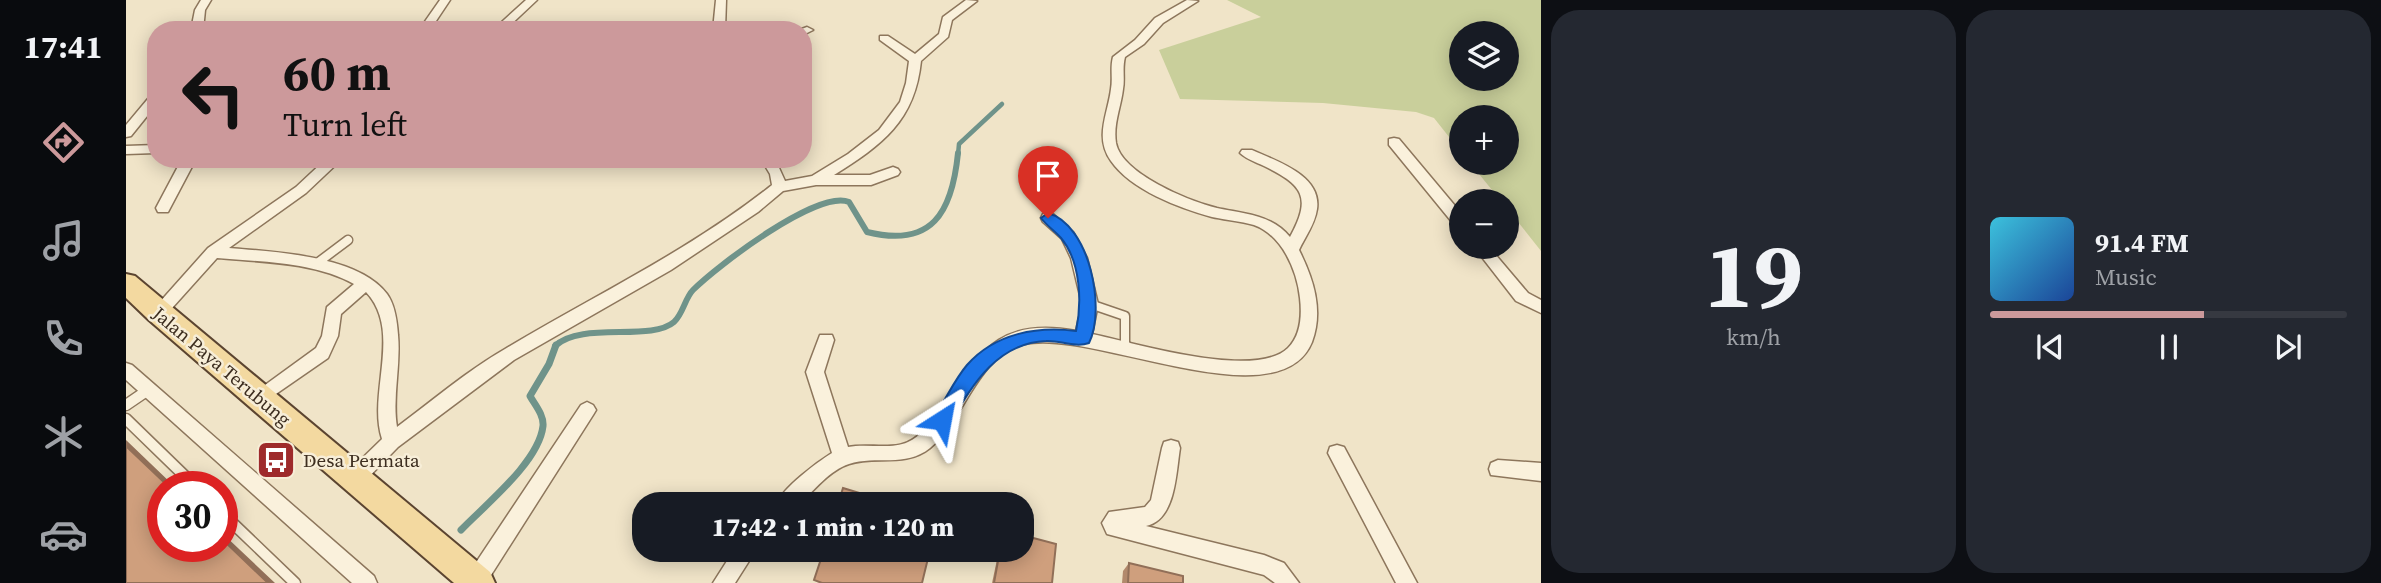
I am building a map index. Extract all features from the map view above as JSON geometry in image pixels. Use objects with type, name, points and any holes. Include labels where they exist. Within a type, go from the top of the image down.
[{"type":"main road","name":"Jalan Paya Terubung","points":[[126,283],[158,313],[478,582]]},
{"type":"street","points":[[198,21],[200,10],[206,0]]},
{"type":"street","points":[[430,21],[444,0]]},
{"type":"street","points":[[508,21],[532,0]]},
{"type":"street","points":[[720,21],[721,0]]},
{"type":"street","points":[[816,180],[868,148],[891,127],[913,90],[915,60],[944,35],[947,19],[972,1]]},
{"type":"street","points":[[800,492],[842,456],[902,453],[915,449],[934,430],[974,370],[1013,342],[1047,334],[1083,338],[1187,363],[1247,369],[1269,368],[1282,363],[1301,348],[1308,321],[1307,287],[1292,250],[1273,229],[1262,223],[1201,209],[1134,178],[1113,156],[1108,119],[1120,81],[1118,60],[1121,53],[1143,39],[1154,24],[1193,1]]},
{"type":"street","points":[[884,38],[915,60]]},
{"type":"street","points":[[126,134],[147,108]]},
{"type":"street","points":[[1394,142],[1449,208]]},
{"type":"street","points":[[126,150],[147,149]]},
{"type":"street","points":[[1247,153],[1294,177],[1309,193],[1310,210],[1292,250]]},
{"type":"street","points":[[163,208],[184,168]]},
{"type":"street","points":[[158,313],[213,252],[301,190],[325,168]]},
{"type":"street","points":[[773,168],[779,187]]},
{"type":"street","points":[[355,478],[392,441],[508,355],[666,266],[753,208],[779,187],[816,180],[864,181],[893,172]]},
{"type":"street","points":[[1048,218],[1074,245],[1090,304],[1083,338]]},
{"type":"street","points":[[213,252],[316,264],[365,284],[380,296],[387,311],[390,373],[385,424],[392,441]]},
{"type":"street","points":[[1491,259],[1522,297],[1541,307]]},
{"type":"street","points":[[260,398],[322,353],[330,336],[332,311],[365,284]]},
{"type":"street","points":[[826,340],[815,372],[842,456]]},
{"type":"street","points":[[126,370],[367,583]]},
{"type":"street","points":[[478,582],[587,411]]},
{"type":"street","points":[[1171,448],[1160,504],[1150,516],[1116,519],[1112,523],[1114,527],[1264,565],[1278,570],[1289,583]]},
{"type":"street","points":[[1337,453],[1407,583]]},
{"type":"street","points":[[1499,468],[1541,472]]},
{"type":"street","points":[[723,583],[738,562]]},
{"type":"lane","points":[[316,264],[348,240]]},
{"type":"lane","points":[[1090,304],[1125,316],[1125,348]]},
{"type":"lane","points":[[126,405],[148,390]]},
{"type":"lane","points":[[126,419],[180,471]]},
{"type":"lane","points":[[238,528],[295,583]]},
{"type":"green space","points":[[1227,0],[1541,0],[1541,251],[1519,223],[1519,189],[1491,189],[1480,175],[1519,175],[1519,105],[1449,105],[1449,137],[1434,118],[1416,112],[1323,103],[1180,99],[1159,50],[1261,17]]},
{"type":"building","points":[[126,446],[152,471],[147,471],[147,562],[238,562],[238,554],[268,583],[126,583]]},
{"type":"building","points":[[1034,538],[1056,544],[1052,583],[994,583],[998,562],[1034,562]]},
{"type":"building","points":[[820,562],[927,562],[922,583],[822,583],[814,580]]},
{"type":"building","points":[[1129,563],[1183,576],[1183,583],[1128,583]]},
{"type":"waterway","points":[[958,155],[959,144],[1002,104]]},
{"type":"waterway","points":[[556,346],[581,335],[663,328],[677,319],[693,290],[723,264],[792,218],[834,201],[849,202],[867,232],[889,236],[908,235],[923,230],[935,221],[944,209],[955,174],[958,153]]},
{"type":"waterway","points":[[461,530],[510,482],[532,454],[543,426],[539,410],[530,396],[549,364],[556,346]]},
{"type":"place","name":"Desa Permata","points":[[276,460]]},
{"type":"route","points":[[942,420],[974,370],[989,356],[1013,342],[1047,334],[1083,338],[1090,315],[1090,304],[1079,258],[1068,236],[1048,218]]}]
